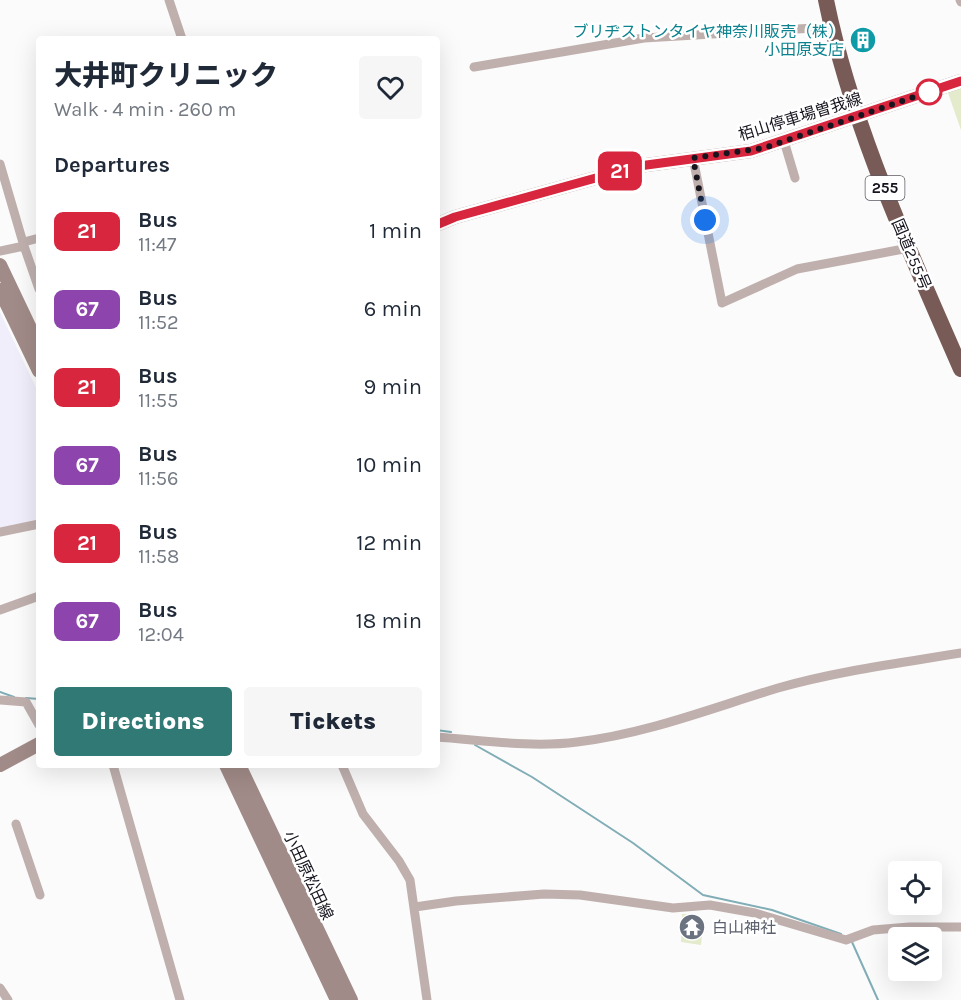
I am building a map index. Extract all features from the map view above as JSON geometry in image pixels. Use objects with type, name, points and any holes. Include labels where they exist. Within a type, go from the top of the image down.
[{"type":"highway","name":"国道255号","points":[[826,0],[858,115],[909,248],[961,369]]},
{"type":"main road","name":"栢山停車場曽我線","points":[[440,223],[455,217],[639,166],[751,151],[961,81]]},
{"type":"main road","points":[[0,265],[36,341]]},
{"type":"main road","points":[[0,290],[36,365]]},
{"type":"main road","points":[[0,765],[36,746]]},
{"type":"main road","name":"小田原松田線","points":[[227,768],[337,1000]]},
{"type":"main road","name":"小田原松田線","points":[[240,768],[351,1000]]},
{"type":"street","points":[[170,0],[181,36]]},
{"type":"street","points":[[474,67],[644,38],[832,27]]},
{"type":"street","points":[[784,141],[795,178]]},
{"type":"street","points":[[693,158],[722,303],[797,269],[909,248]]},
{"type":"street","points":[[0,164],[36,280]]},
{"type":"street","points":[[0,251],[36,239]]},
{"type":"street","points":[[0,532],[36,525]]},
{"type":"street","points":[[0,610],[36,597]]},
{"type":"street","points":[[440,737],[574,743],[616,736],[789,686],[961,653]]},
{"type":"street","points":[[0,700],[26,702],[36,720]]},
{"type":"street","points":[[114,768],[180,1000]]},
{"type":"street","points":[[343,768],[363,814],[399,861],[410,880],[427,1000]]},
{"type":"street","points":[[16,824],[40,895]]},
{"type":"street","points":[[415,907],[456,901],[544,894],[580,895],[673,908],[710,905],[755,913],[846,940],[873,930],[961,927]]},
{"type":"street","points":[[0,988],[8,1000]]},
{"type":"shaded area","points":[[0,312],[36,388],[36,522],[0,529]]},
{"type":"green space","points":[[961,85],[961,130],[947,90]]},
{"type":"green space","points":[[682,914],[688,914],[688,924],[703,925],[701,945],[681,942]]},
{"type":"waterway","points":[[0,692],[14,697]]},
{"type":"waterway","points":[[26,698],[36,699]]},
{"type":"waterway","points":[[440,731],[451,732]]},
{"type":"waterway","points":[[475,745],[532,777],[633,843],[703,895],[772,910],[841,934]]},
{"type":"waterway","points":[[852,942],[878,1000]]},
{"type":"bus line","name":"21","points":[[440,223],[531,195],[639,166],[736,154],[764,148],[961,81]]},
{"type":"place","name":"ブリヂストンタイヤ神奈川販売（株） 小田原支店","points":[[863,40]]},
{"type":"place","name":"白山神社","points":[[692,927]]},
{"type":"route","points":[[705,220],[693,158],[736,154],[764,148],[929,92]]}]
